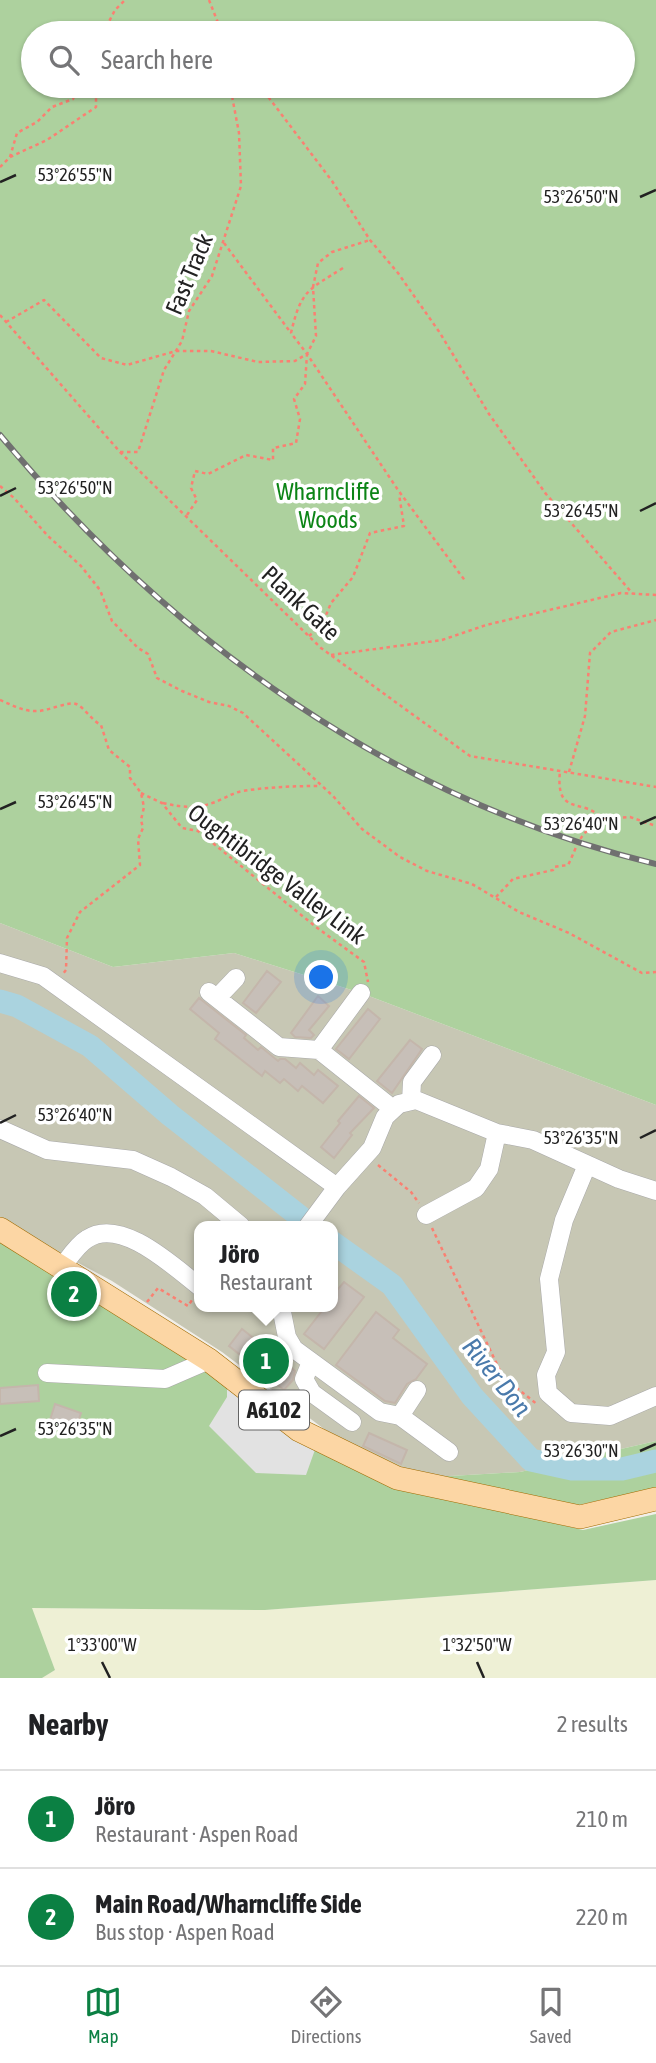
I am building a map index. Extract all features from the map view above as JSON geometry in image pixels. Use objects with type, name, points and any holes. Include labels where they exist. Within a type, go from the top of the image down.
[{"type":"main road","name":"A6102","points":[[0,1229],[209,1360],[299,1430],[397,1478],[580,1517],[656,1499]]},
{"type":"street","points":[[0,964],[43,976],[334,1190]]},
{"type":"street","points":[[236,978],[213,995],[279,1047],[319,1050],[393,1109]]},
{"type":"street","points":[[319,1050],[361,993]]},
{"type":"street","points":[[411,1101],[412,1082],[432,1055]]},
{"type":"street","points":[[312,1221],[334,1190],[372,1148],[385,1117],[399,1104],[416,1100],[497,1133],[533,1140],[619,1179],[656,1191]]},
{"type":"street","points":[[0,1129],[47,1150],[133,1160],[205,1196],[235,1221]]},
{"type":"street","points":[[426,1215],[476,1188],[489,1169],[497,1133]]},
{"type":"street","points":[[587,1165],[564,1220],[549,1279],[556,1352],[546,1375],[548,1393],[571,1413],[610,1416],[656,1396]]},
{"type":"street","points":[[62,1267],[87,1238],[107,1232],[126,1236],[159,1255],[194,1282]]},
{"type":"street","points":[[282,1312],[286,1338],[294,1349],[380,1412],[400,1416],[449,1452]]},
{"type":"street","points":[[47,1373],[165,1379],[209,1360]]},
{"type":"street","points":[[311,1362],[304,1379],[313,1393],[352,1422]]},
{"type":"street","points":[[400,1416],[417,1390]]},
{"type":"path","points":[[109,21],[115,9],[125,0]]},
{"type":"path","points":[[209,0],[217,21]]},
{"type":"path","points":[[10,156],[17,133],[37,122],[52,107],[73,98]]},
{"type":"path","points":[[0,167],[10,156],[47,140],[96,107],[96,98]]},
{"type":"path","name":"Fast Track","points":[[120,452],[138,452],[164,370],[182,341],[189,311],[212,276],[241,186],[239,133],[232,98]]},
{"type":"path","points":[[269,98],[440,333],[489,414],[546,494],[633,594]]},
{"type":"path","points":[[186,516],[197,500],[191,488],[195,471],[208,474],[246,455],[273,460],[273,448],[296,443],[300,419],[294,399],[305,384],[307,354],[316,336],[313,287],[318,262],[332,251],[370,240]]},
{"type":"path","points":[[223,241],[307,354],[398,490],[467,582]]},
{"type":"path","points":[[291,333],[296,311],[307,291],[344,268]]},
{"type":"path","points":[[6,322],[44,300],[101,358],[127,365],[176,351],[211,351],[258,362],[295,361],[307,354]]},
{"type":"path","name":"Plank Gate","points":[[0,315],[120,452],[309,636],[470,756],[656,787]]},
{"type":"path","points":[[0,486],[81,566],[100,590],[113,621],[133,643],[148,654],[158,678],[209,702],[238,710],[333,796],[362,829],[400,857],[427,871],[452,877],[498,897],[513,879],[552,871],[560,865],[568,864],[581,836],[600,824],[602,819]]},
{"type":"path","points":[[309,636],[322,625],[331,603],[353,577],[370,533],[404,526],[398,490]]},
{"type":"path","points":[[331,655],[442,640],[486,625],[621,593],[656,595]]},
{"type":"path","points":[[569,772],[585,716],[590,653],[611,632],[656,620]]},
{"type":"path","points":[[0,700],[27,711],[52,710],[69,703],[78,704],[101,726],[109,750],[130,766],[130,778],[141,793],[144,807],[141,820],[143,828],[138,839],[140,866],[80,912],[67,938],[66,970],[56,985]]},
{"type":"path","points":[[560,771],[558,788],[563,798],[574,805],[596,812],[602,819]]},
{"type":"path","points":[[162,803],[196,807],[210,805],[238,792],[320,786]]},
{"type":"path","name":"Oughtibridge Valley Link","points":[[141,793],[162,803],[182,828],[198,831],[316,927],[364,962],[369,981],[361,993]]},
{"type":"path","points":[[602,819],[629,817],[656,826]]},
{"type":"path","points":[[491,894],[519,912],[569,933],[624,965],[646,974],[656,972]]},
{"type":"path","points":[[366,1155],[411,1192],[426,1215],[503,1377],[544,1409]]},
{"type":"path","points":[[138,1315],[158,1288],[188,1306]]},
{"type":"shaded area","points":[[0,923],[113,967],[234,953],[361,993],[656,1105],[656,1441],[520,1472],[416,1478],[344,1444],[222,1352],[112,1281],[0,1221]]},
{"type":"shaded area","points":[[227,1378],[317,1444],[306,1475],[256,1473],[209,1426],[227,1397]]},
{"type":"shaded area","points":[[656,1580],[656,1678],[42,1678],[55,1670],[31,1608],[265,1610]]},
{"type":"green space","name":"Wharncliffe Woods","points":[[0,0],[656,0],[656,1105],[361,993],[234,953],[113,967],[0,923]]},
{"type":"green space","points":[[0,1239],[227,1378],[227,1397],[399,1486],[583,1530],[656,1514],[656,1580],[265,1610],[32,1608],[55,1670],[42,1678],[0,1678]]},
{"type":"green space","points":[[656,1441],[656,1488],[578,1505],[416,1478],[520,1472]]},
{"type":"building","points":[[267,971],[281,982],[256,1013],[243,1003]]},
{"type":"building","points":[[318,996],[329,1006],[309,1030],[314,1035],[311,1038],[295,1037],[291,1033]]},
{"type":"building","points":[[199,998],[246,1035],[244,1038],[258,1050],[261,1047],[278,1061],[285,1059],[296,1068],[300,1063],[314,1075],[318,1070],[338,1086],[323,1103],[302,1086],[298,1091],[284,1079],[280,1083],[265,1071],[262,1076],[215,1039],[219,1033],[190,1009]]},
{"type":"building","points":[[368,1009],[380,1019],[349,1059],[336,1049]]},
{"type":"building","points":[[410,1040],[422,1049],[392,1093],[377,1081]]},
{"type":"building","points":[[359,1096],[374,1108],[350,1133],[352,1135],[334,1158],[321,1147]]},
{"type":"building","points":[[344,1282],[364,1297],[324,1349],[304,1334],[321,1312],[338,1312],[338,1289]]},
{"type":"building","points":[[376,1312],[399,1330],[393,1338],[427,1364],[416,1379],[407,1384],[395,1403],[385,1401],[336,1365]]},
{"type":"building","points":[[242,1329],[295,1371],[293,1380],[284,1390],[229,1346]]},
{"type":"building","points":[[38,1385],[39,1401],[0,1404],[0,1388]]},
{"type":"building","points":[[55,1404],[81,1413],[76,1428],[50,1420]]},
{"type":"building","points":[[369,1433],[407,1450],[401,1464],[363,1446]]},
{"type":"waterway","name":"River Don","points":[[0,1001],[17,1006],[90,1046],[170,1115],[306,1221]]},
{"type":"waterway","name":"River Don","points":[[338,1246],[392,1285],[472,1396],[531,1460],[572,1469],[622,1469],[656,1461]]},
{"type":"railway","points":[[0,435],[67,510],[138,580],[214,644],[294,703],[378,755],[467,799],[560,836],[656,864]]},
{"type":"place","name":"Main Road/Wharncliffe Side","points":[[74,1294]]},
{"type":"place","name":"Jöro","points":[[266,1361]]}]
